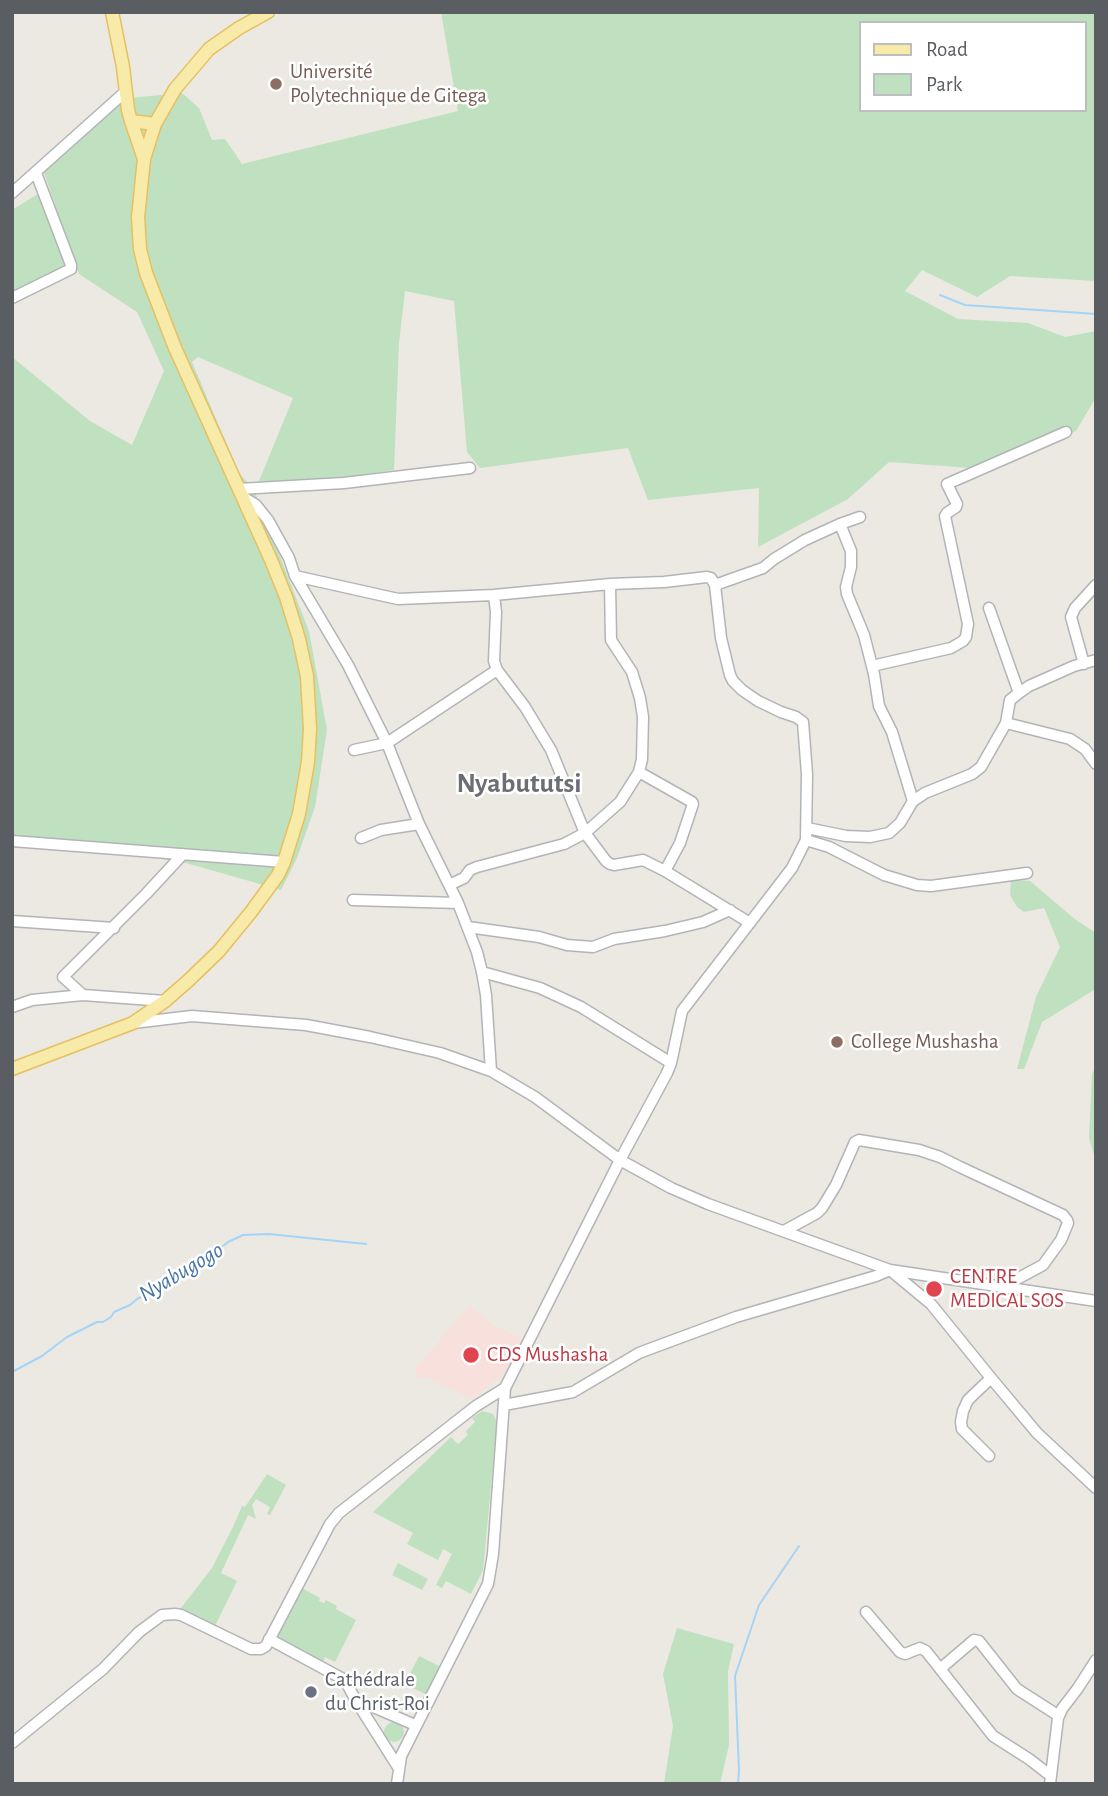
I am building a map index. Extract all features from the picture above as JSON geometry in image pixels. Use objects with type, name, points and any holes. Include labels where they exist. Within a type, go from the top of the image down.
[{"type":"main road","points":[[112,12],[131,121],[144,159]]},
{"type":"main road","points":[[12,1069],[133,1023],[165,1001],[219,951],[278,875],[299,814],[308,762],[310,729],[307,676],[299,639],[271,560],[175,348],[146,273],[138,217],[144,159],[155,124],[175,89],[209,49],[268,12]]},
{"type":"main road","points":[[131,121],[155,124]]},
{"type":"street","points":[[12,193],[125,92]]},
{"type":"street","points":[[12,298],[71,269],[36,173]]},
{"type":"street","points":[[872,666],[951,648],[966,637],[968,624],[945,516],[957,504],[947,484],[1066,432]]},
{"type":"street","points":[[241,493],[344,484],[470,468]]},
{"type":"street","points":[[241,493],[256,505],[268,520],[289,558],[295,576],[348,665],[387,743],[419,824],[458,903],[482,972],[491,1071]]},
{"type":"street","points":[[716,585],[763,568],[806,540],[860,517]]},
{"type":"street","points":[[840,524],[851,551],[847,594],[864,635],[879,706],[892,732],[913,801]]},
{"type":"street","points":[[295,576],[398,599],[494,595],[711,578],[716,585],[721,638],[733,681],[758,701],[803,722],[807,774],[806,834],[792,868],[682,1011],[670,1063],[505,1388],[494,1555],[488,1584],[415,1725],[401,1756],[397,1784]]},
{"type":"street","points":[[449,885],[464,878],[470,870],[477,867],[564,844],[586,833],[620,802],[639,772],[643,717],[632,672],[611,640],[610,584]]},
{"type":"street","points":[[1084,664],[1071,617],[1075,608],[1096,585]]},
{"type":"street","points":[[494,595],[494,661],[497,670],[525,707],[551,750],[586,833],[606,861],[614,865],[643,860],[750,923]]},
{"type":"street","points":[[989,608],[1018,693]]},
{"type":"street","points":[[806,834],[876,836],[894,830],[913,801],[978,770],[987,759],[1006,723],[1010,700],[1018,693],[1028,686],[1096,660]]},
{"type":"street","points":[[354,750],[387,743],[497,670]]},
{"type":"street","points":[[1006,723],[1070,739],[1081,745],[1096,764]]},
{"type":"street","points":[[639,772],[692,802],[680,843],[665,871]]},
{"type":"street","points":[[361,838],[381,830],[419,824]]},
{"type":"street","points":[[806,834],[884,875],[917,885],[931,886],[1027,873]]},
{"type":"street","points":[[12,841],[284,862]]},
{"type":"street","points":[[83,995],[63,977],[114,928],[183,854]]},
{"type":"street","points":[[353,900],[458,903]]},
{"type":"street","points":[[468,927],[539,937],[567,945],[593,947],[614,939],[703,922],[730,910]]},
{"type":"street","points":[[12,921],[114,928]]},
{"type":"street","points":[[12,928],[31,923]]},
{"type":"street","points":[[482,972],[540,988],[581,1007],[670,1063]]},
{"type":"street","points":[[12,1007],[32,1000],[83,995],[165,1001]]},
{"type":"street","points":[[133,1023],[192,1016],[306,1025],[440,1053],[491,1071],[535,1097],[620,1160],[671,1188],[708,1204],[890,1270],[1096,1301]]},
{"type":"street","points":[[784,1231],[822,1208],[836,1185],[855,1142],[859,1140],[919,1150],[940,1157],[1063,1215],[1068,1220],[1051,1257],[1043,1265],[1002,1287]]},
{"type":"street","points":[[890,1270],[931,1304],[1037,1433],[1096,1488]]},
{"type":"street","points":[[505,1405],[573,1392],[639,1353],[736,1317],[890,1270]]},
{"type":"street","points":[[989,1455],[962,1429],[961,1422],[968,1400],[990,1378]]},
{"type":"street","points":[[12,1743],[103,1669],[139,1632],[162,1615],[176,1614],[189,1618],[251,1649],[266,1646],[330,1524],[339,1513],[476,1406],[505,1388]]},
{"type":"street","points":[[866,1612],[900,1653],[923,1649],[993,1736],[1029,1759],[1051,1780]]},
{"type":"street","points":[[270,1639],[343,1678],[398,1767]]},
{"type":"street","points":[[940,1669],[974,1640],[979,1641],[1017,1689],[1059,1716]]},
{"type":"street","points":[[1051,1780],[1056,1723],[1062,1709],[1096,1660]]},
{"type":"street","points":[[355,1699],[415,1725]]},
{"type":"shaded area","name":"CDS Mushasha","points":[[469,1306],[492,1324],[523,1340],[505,1373],[472,1399],[428,1378],[417,1378],[415,1369]]},
{"type":"green space","points":[[441,12],[1096,12],[1096,281],[1010,276],[977,297],[922,270],[905,291],[958,319],[1028,323],[1065,337],[1096,331],[1096,397],[1076,431],[985,469],[889,462],[848,499],[758,547],[759,488],[648,500],[628,448],[480,468],[467,452],[454,301],[405,291],[399,343],[394,470],[255,492],[309,631],[327,730],[315,807],[297,858],[281,890],[179,861],[161,859],[153,848],[12,838],[12,357],[90,421],[132,445],[164,371],[137,312],[79,274],[43,170],[119,99],[182,93],[199,108],[212,140],[225,139],[242,164],[458,111]],"holes":[[[198,357],[293,398],[255,491],[239,473],[192,362]]]},
{"type":"green space","points":[[38,194],[70,274],[12,299],[12,210]]},
{"type":"green space","points":[[1011,880],[1030,881],[1076,920],[1096,933],[1096,991],[1042,1022],[1024,1069],[1017,1069],[1036,997],[1060,947],[1044,908],[1024,912],[1017,907],[1010,895]]},
{"type":"green space","points":[[1096,1066],[1096,1162],[1089,1138],[1092,1074]]},
{"type":"green space","points":[[482,1411],[493,1414],[497,1422],[483,1570],[471,1594],[446,1581],[442,1588],[436,1585],[452,1554],[443,1549],[438,1560],[407,1544],[413,1533],[373,1512],[451,1437],[458,1444],[468,1435],[466,1431],[475,1422],[472,1418]]},
{"type":"green space","points":[[267,1474],[286,1485],[270,1515],[267,1514],[270,1507],[256,1499],[252,1505],[256,1519],[248,1515],[221,1573],[237,1581],[214,1628],[179,1609],[212,1568],[242,1506],[245,1507]]},
{"type":"green space","points":[[398,1563],[428,1579],[422,1590],[392,1575]]},
{"type":"green space","points":[[302,1588],[320,1598],[319,1601],[324,1603],[326,1600],[356,1620],[335,1662],[325,1657],[323,1662],[276,1638]]},
{"type":"green space","points":[[677,1628],[734,1644],[728,1671],[729,1745],[720,1784],[664,1784],[673,1726],[663,1674]]},
{"type":"green space","points":[[419,1656],[441,1667],[427,1695],[405,1684]]},
{"type":"green space","points":[[394,1722],[401,1725],[404,1732],[401,1739],[394,1742],[387,1739],[384,1732],[387,1725]]},
{"type":"waterway","points":[[940,295],[965,305],[1096,314]]},
{"type":"waterway","name":"Nyabugogo","points":[[12,1372],[42,1356],[67,1337],[97,1322],[103,1322],[114,1312],[164,1285],[177,1274],[243,1235],[269,1234],[366,1244]]},
{"type":"waterway","points":[[738,1784],[735,1676],[759,1605],[799,1546]]},
{"type":"place","name":"Université Polytechnique de Gitega","points":[[276,84]]},
{"type":"place","name":"College Mushasha","points":[[837,1042]]},
{"type":"place","name":"CENTRE MEDICAL SOS","points":[[934,1289]]},
{"type":"place","name":"CDS Mushasha","points":[[471,1355]]},
{"type":"place","name":"Cathédrale du Christ-Roi","points":[[311,1692]]},
{"type":"district","name":"Nyabututsi","points":[[519,784]]}]
